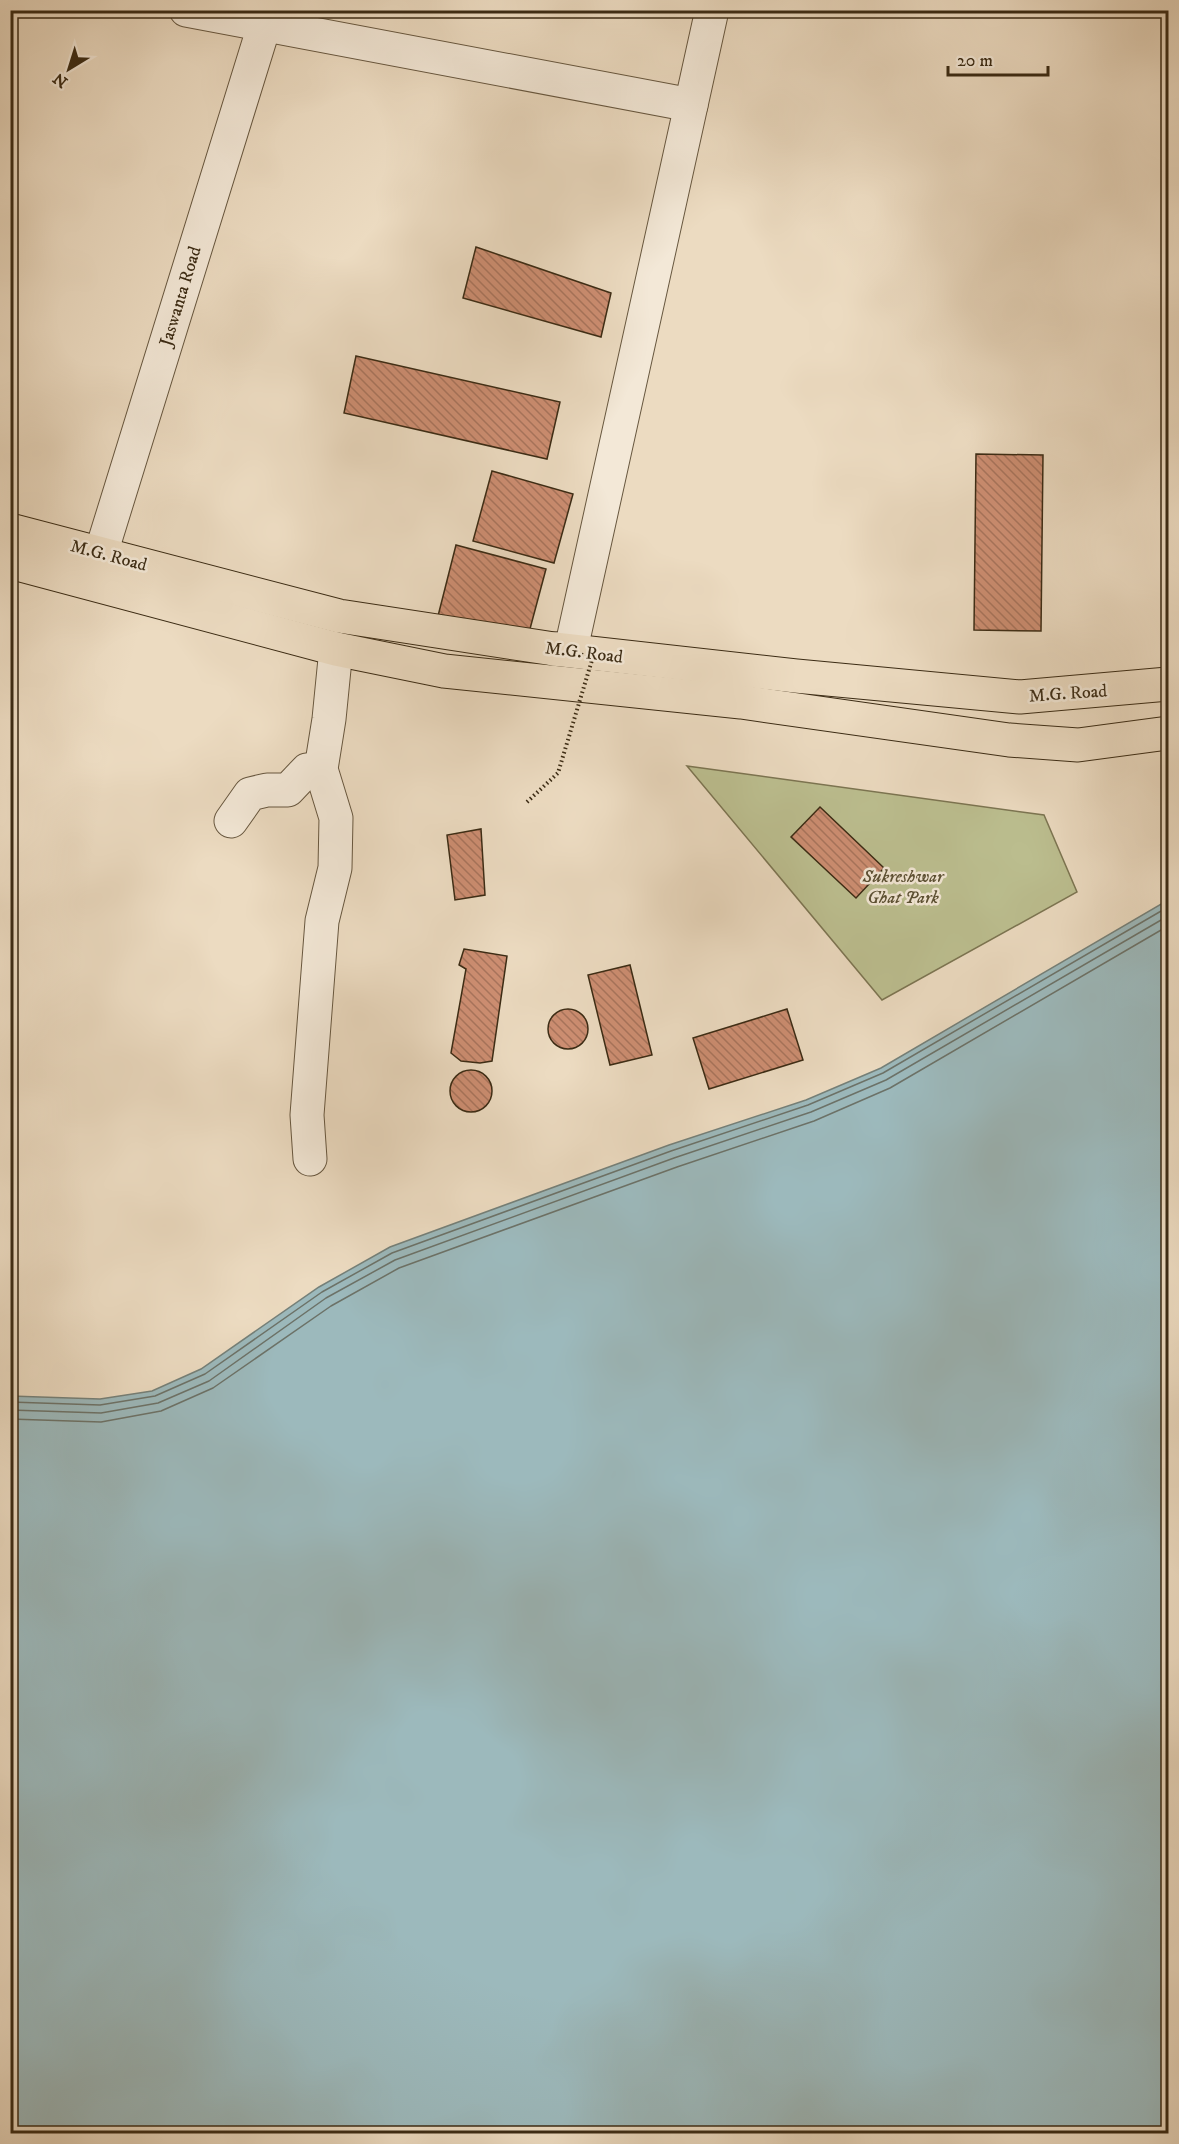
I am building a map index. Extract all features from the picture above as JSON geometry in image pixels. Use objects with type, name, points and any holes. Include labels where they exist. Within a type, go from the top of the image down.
[{"type":"main road","name":"M.G. Road","points":[[10,530],[97,568],[339,616],[563,649],[796,676],[1020,697],[1168,684]]},
{"type":"main road","points":[[10,562],[97,568],[336,649],[444,671],[741,702],[1009,740],[1078,745],[1168,733]]},
{"type":"street","points":[[186,10],[267,18],[691,105]]},
{"type":"street","points":[[563,649],[712,10]]},
{"type":"street","name":"Jaswanta Road","points":[[97,568],[267,18]]},
{"type":"street","points":[[310,1159],[306,1114],[322,921],[336,868],[336,818],[321,769],[336,649]]},
{"type":"street","points":[[231,821],[250,794],[267,790],[288,790],[307,770],[321,769]]},
{"type":"path","points":[[527,802],[558,773],[592,660],[563,649]]},
{"type":"green space","name":"Sukreshwar Ghat Park","points":[[687,766],[1044,815],[1077,892],[882,1000]]},
{"type":"water","points":[[1168,900],[1168,2133],[11,2133],[11,1396],[100,1399],[152,1391],[201,1369],[319,1287],[390,1247],[669,1145],[806,1100],[881,1068]]},
{"type":"building","points":[[476,247],[611,293],[601,337],[463,298]]},
{"type":"building","points":[[356,356],[560,402],[547,459],[344,413]]},
{"type":"building","points":[[976,454],[1043,455],[1041,631],[974,630]]},
{"type":"building","points":[[492,471],[573,494],[554,563],[473,541]]},
{"type":"building","points":[[456,545],[546,569],[527,640],[438,616]]},
{"type":"building","points":[[820,807],[884,868],[856,898],[791,837]]},
{"type":"building","points":[[481,829],[485,895],[455,900],[447,835]]},
{"type":"building","points":[[464,949],[507,956],[492,1061],[480,1063],[461,1061],[451,1053],[466,969],[459,965]]},
{"type":"building","points":[[630,965],[652,1055],[610,1065],[588,975]]},
{"type":"building","points":[[568,1009],[576,1010],[582,1015],[587,1021],[587,1037],[582,1043],[576,1048],[568,1049],[560,1048],[554,1043],[549,1037],[548,1029],[549,1021],[554,1015],[560,1010]]},
{"type":"building","points":[[787,1009],[803,1060],[709,1089],[693,1038]]},
{"type":"building","points":[[471,1070],[486,1076],[492,1091],[486,1106],[471,1112],[456,1106],[450,1091],[456,1076]]}]
